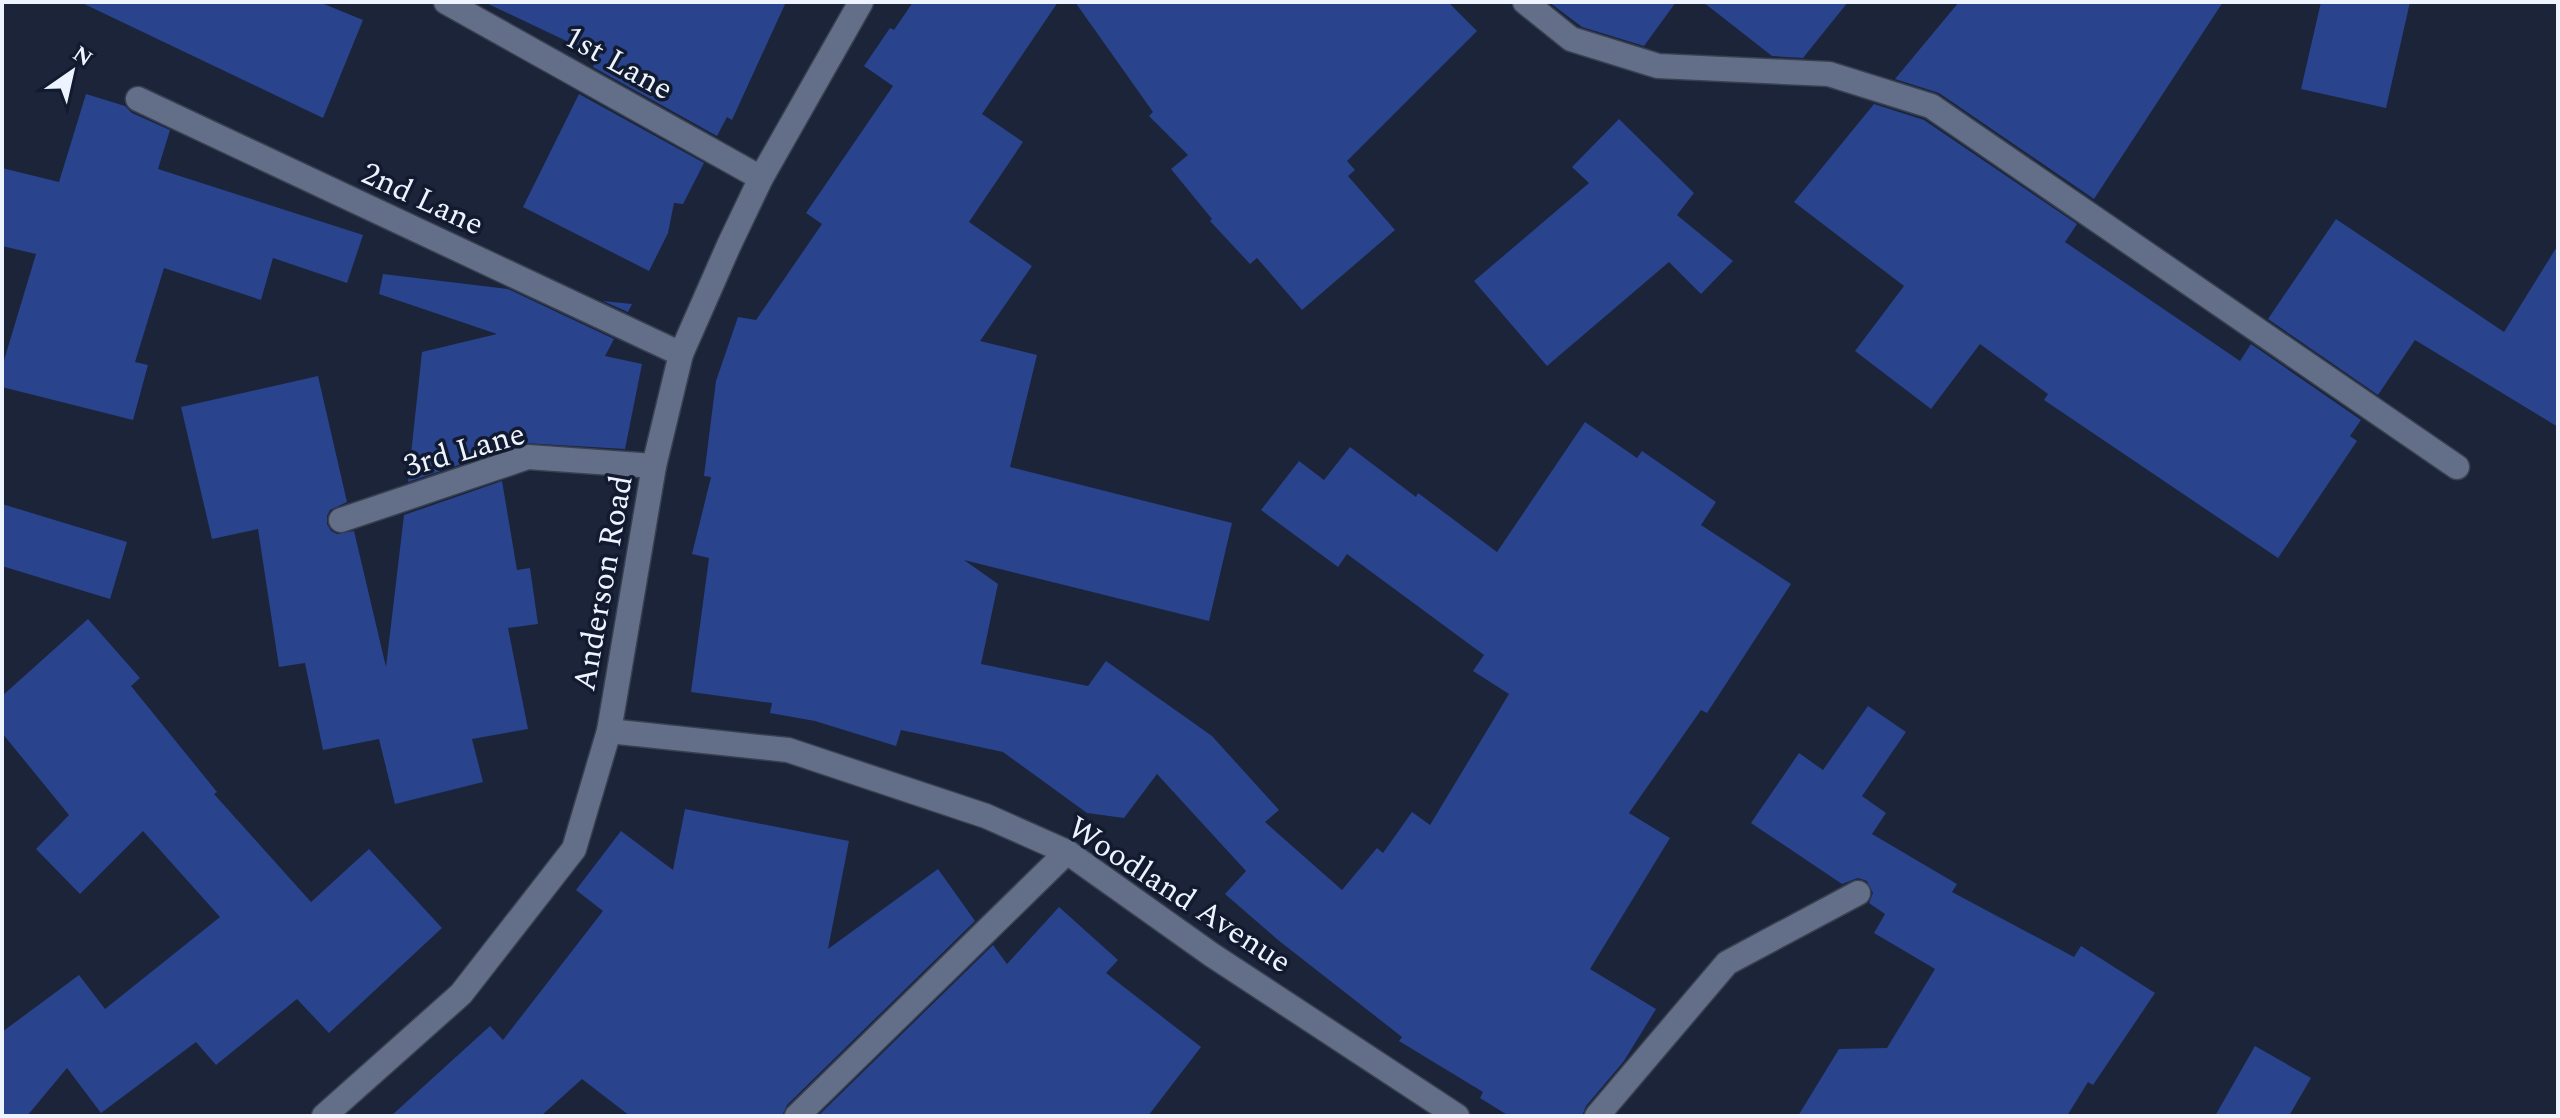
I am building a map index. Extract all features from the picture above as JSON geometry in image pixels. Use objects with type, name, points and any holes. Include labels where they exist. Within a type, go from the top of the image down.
[{"type":"street","name":"1st Lane","points":[[446,2],[761,178]]},
{"type":"street","name":"Anderson Road","points":[[324,1116],[461,994],[574,849],[609,731],[654,466],[681,354],[761,178],[861,2]]},
{"type":"street","points":[[1525,2],[1571,39],[1658,66],[1829,74],[1931,106],[2457,467]]},
{"type":"street","name":"2nd Lane","points":[[138,99],[681,354]]},
{"type":"street","name":"3rd Lane","points":[[341,520],[528,457],[654,466]]},
{"type":"street","name":"Woodland Avenue","points":[[609,731],[788,750],[986,816],[1067,852],[1212,955],[1457,1116]]},
{"type":"street","points":[[797,1116],[1067,852]]},
{"type":"street","points":[[1597,1116],[1727,963],[1858,893]]},
{"type":"building","points":[[80,2],[319,2],[363,20],[323,118]]},
{"type":"building","points":[[484,2],[786,2],[732,120],[727,117],[717,136],[593,67],[598,56]]},
{"type":"building","points":[[913,2],[1058,2],[982,114],[1023,142],[969,222],[1032,266],[980,341],[1037,355],[1010,467],[1232,523],[1209,621],[964,560],[998,584],[981,664],[1088,686],[1106,661],[1212,736],[1279,810],[1265,822],[1342,890],[1377,848],[1383,853],[1412,812],[1430,825],[1509,694],[1473,671],[1484,655],[1347,554],[1338,567],[1261,510],[1299,461],[1324,480],[1350,447],[1497,552],[1585,422],[1637,458],[1642,451],[1716,502],[1701,525],[1791,584],[1707,713],[1701,710],[1629,813],[1670,838],[1590,969],[1656,1009],[1624,1061],[1586,1106],[1582,1116],[1509,1116],[1480,1098],[1483,1092],[1399,1041],[1402,1037],[1278,940],[1225,894],[1246,871],[1157,774],[1124,818],[1087,813],[1003,752],[901,730],[896,746],[815,721],[770,713],[772,703],[691,692],[709,558],[692,554],[711,477],[704,476],[716,381],[738,317],[756,320],[822,224],[806,213],[893,86],[864,66],[890,28],[894,30]]},
{"type":"building","points":[[1075,2],[1448,2],[1477,31],[1347,161],[1355,170],[1348,176],[1395,230],[1302,310],[1257,258],[1250,264],[1210,221],[1212,219],[1171,169],[1188,155],[1149,116],[1153,112]]},
{"type":"building","points":[[1549,2],[1676,2],[1644,46],[1582,27]]},
{"type":"building","points":[[1703,2],[1848,2],[1803,58],[1772,56]]},
{"type":"building","points":[[1959,2],[2223,2],[2094,199],[1939,93],[1895,79]]},
{"type":"building","points":[[2321,2],[2410,2],[2386,108],[2301,89]]},
{"type":"building","points":[[86,94],[125,106],[132,113],[170,130],[158,169],[363,235],[347,283],[273,258],[261,300],[164,268],[135,362],[148,365],[133,420],[2,387],[2,367],[36,254],[2,246],[2,168],[59,182]]},
{"type":"building","points":[[579,94],[704,163],[683,204],[674,203],[668,233],[649,271],[523,207]]},
{"type":"building","points":[[1874,104],[1924,120],[2077,224],[2065,242],[2240,361],[2251,344],[2361,420],[2350,436],[2357,441],[2278,558],[2044,400],[2048,394],[1980,344],[1931,409],[1855,351],[1904,286],[1794,202]]},
{"type":"building","points":[[1619,119],[1694,193],[1677,215],[1733,261],[1701,294],[1669,262],[1547,366],[1474,281],[1589,183],[1572,167]]},
{"type":"building","points":[[2336,219],[2504,332],[2558,245],[2558,427],[2415,340],[2378,395],[2268,319]]},
{"type":"building","points":[[383,274],[508,289],[614,339],[605,356],[642,364],[625,449],[524,443],[408,482],[422,352],[497,334],[379,294]]},
{"type":"building","points":[[603,301],[632,304],[628,312]]},
{"type":"building","points":[[318,376],[347,502],[330,510],[327,524],[337,534],[354,531],[386,667],[404,515],[502,481],[517,570],[530,568],[538,624],[508,628],[528,729],[472,739],[483,782],[395,804],[379,739],[323,750],[305,663],[279,667],[258,529],[212,539],[181,407]]},
{"type":"building","points":[[2,504],[127,542],[110,599],[2,566]]},
{"type":"building","points":[[88,619],[140,678],[131,686],[217,792],[214,794],[311,902],[369,849],[442,928],[329,1033],[297,999],[216,1065],[196,1042],[101,1113],[67,1068],[27,1116],[2,1116],[2,1032],[79,975],[105,1009],[220,917],[143,831],[80,894],[36,849],[69,815],[2,733],[2,696]]},
{"type":"building","points":[[1868,706],[1906,732],[1862,796],[1886,813],[1872,834],[1957,884],[1952,892],[2074,957],[2081,946],[2155,993],[2093,1085],[2088,1082],[2067,1116],[1798,1116],[1839,1049],[1887,1048],[1935,969],[1874,933],[1885,914],[1869,903],[1873,893],[1867,881],[1858,878],[1842,884],[1751,823],[1799,753],[1823,770]]},
{"type":"building","points":[[685,809],[849,841],[828,949],[938,869],[975,921],[787,1105],[782,1116],[630,1116],[582,1079],[541,1116],[391,1116],[490,1026],[503,1040],[603,911],[576,890],[621,831],[673,870]]},
{"type":"building","points":[[1059,907],[1118,960],[1106,973],[1201,1047],[1148,1116],[818,1116],[993,945],[1007,964]]},
{"type":"building","points":[[2255,1046],[2311,1078],[2289,1116],[2215,1116]]}]
